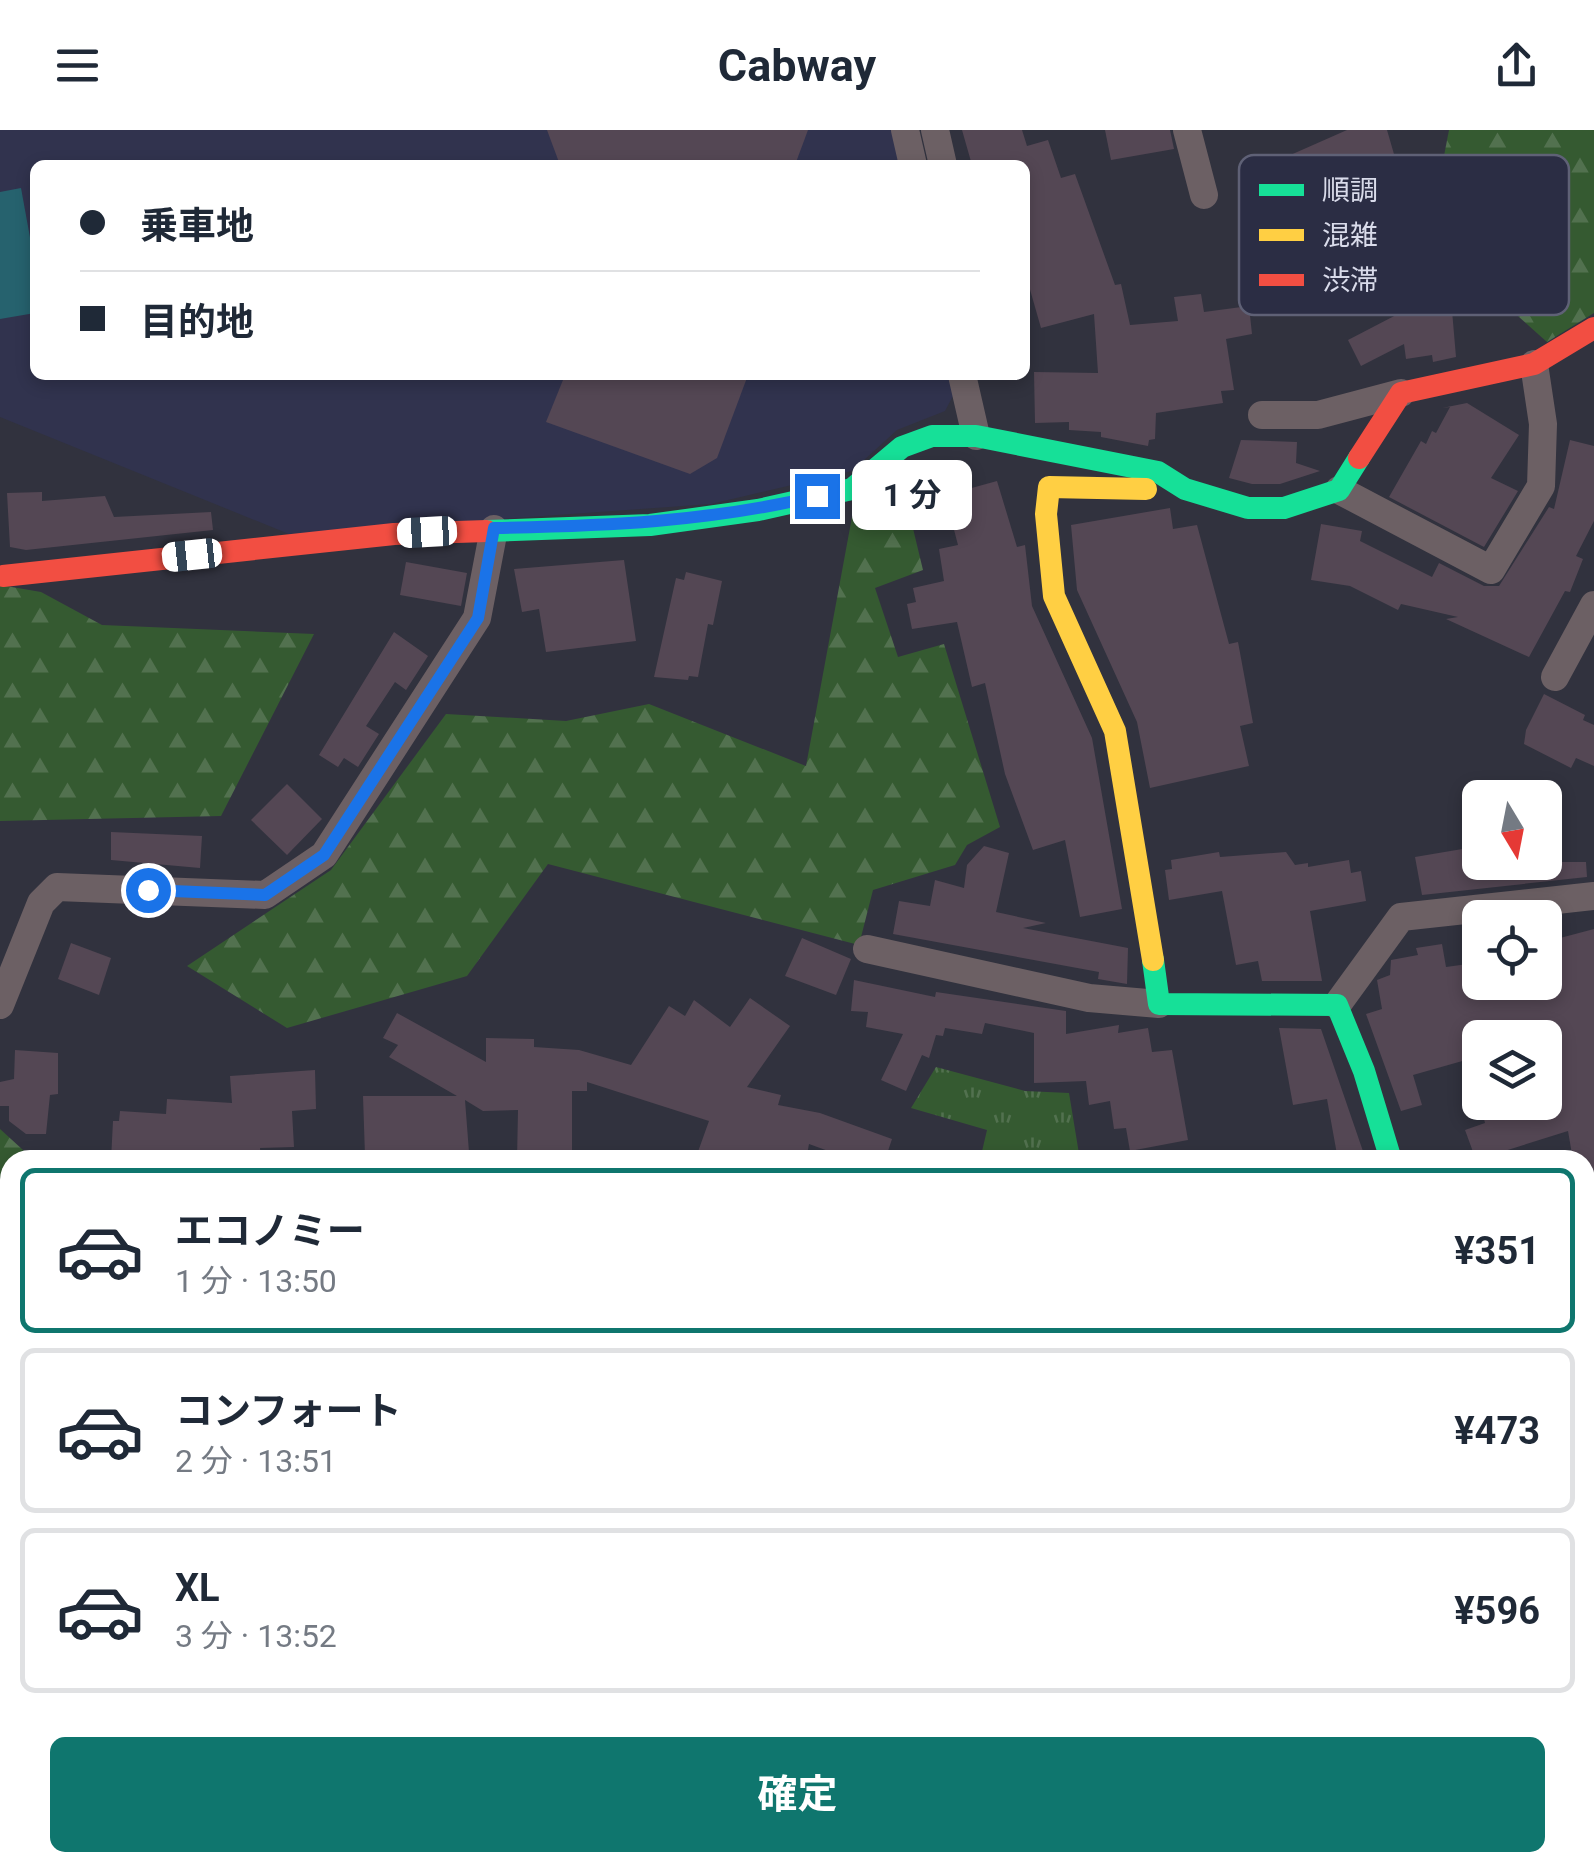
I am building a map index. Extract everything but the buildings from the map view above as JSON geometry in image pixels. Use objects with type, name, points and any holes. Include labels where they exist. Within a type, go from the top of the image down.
[{"type":"street","points":[[905,130],[912,160]]},
{"type":"street","points":[[934,130],[942,160]]},
{"type":"street","points":[[1187,130],[1204,194]]},
{"type":"street","points":[[1262,415],[1318,415],[1534,364],[1594,328]]},
{"type":"street","points":[[1339,490],[1491,570],[1541,486],[1543,424],[1534,364]]},
{"type":"street","points":[[963,380],[976,436]]},
{"type":"street","points":[[2,576],[394,534],[650,525],[758,510],[852,489],[902,446],[932,436],[976,436],[1158,472],[1185,489],[1248,508],[1284,508],[1339,490],[1401,393]]},
{"type":"street","points":[[1159,1004],[1140,860],[1114,732],[1054,596],[1046,514],[1049,487],[1185,489]]},
{"type":"street","points":[[0,1005],[42,904],[56,887],[265,895],[324,855],[478,618],[494,528]]},
{"type":"street","points":[[1555,677],[1594,605]]},
{"type":"street","points":[[1337,1005],[1400,918],[1594,896]]},
{"type":"street","points":[[867,949],[1089,998],[1159,1004],[1337,1005]]},
{"type":"street","points":[[1337,1005],[1364,1071],[1387,1150]]},
{"type":"shaded area","points":[[0,130],[893,130],[900,160],[30,160],[30,380],[950,380],[954,394],[945,411],[897,430],[852,471],[711,504],[289,534],[0,417]]},
{"type":"shaded area","points":[[21,188],[30,238],[30,314],[0,319],[0,192]]},
{"type":"green space","points":[[1449,130],[1594,130],[1594,313],[1547,342],[1517,315],[1569,315],[1569,155],[1444,155]]},
{"type":"green space","points":[[903,487],[923,570],[875,588],[898,657],[944,644],[1000,827],[967,845],[955,865],[873,890],[859,945],[548,864],[467,976],[287,1028],[187,966],[331,870],[446,714],[566,721],[649,704],[806,766],[852,517]]},
{"type":"green space","points":[[0,585],[41,592],[102,625],[314,634],[221,816],[0,821]]},
{"type":"green space","points":[[936,1067],[1025,1091],[1069,1093],[1078,1150],[982,1150],[987,1130],[911,1108]]},
{"type":"green space","points":[[0,1129],[23,1150],[0,1150]]},
{"type":"traffic: fast","points":[[487,531],[650,525],[758,510],[852,489],[902,447],[932,436],[976,436],[1158,472],[1185,489],[1248,508],[1284,508],[1339,490],[1359,458]]},
{"type":"traffic: fast","points":[[1153,960],[1159,1004],[1337,1005],[1364,1071],[1388,1150]]},
{"type":"traffic: slow","points":[[1146,489],[1049,487],[1046,514],[1054,596],[1115,731],[1153,960]]},
{"type":"traffic: jam","points":[[1359,458],[1401,393],[1534,364],[1594,328]]},
{"type":"traffic: jam","points":[[3,576],[394,534],[487,531]]},
{"type":"route","points":[[148,890],[265,895],[324,855],[478,618],[494,528],[650,525],[758,510],[817,496]]}]
